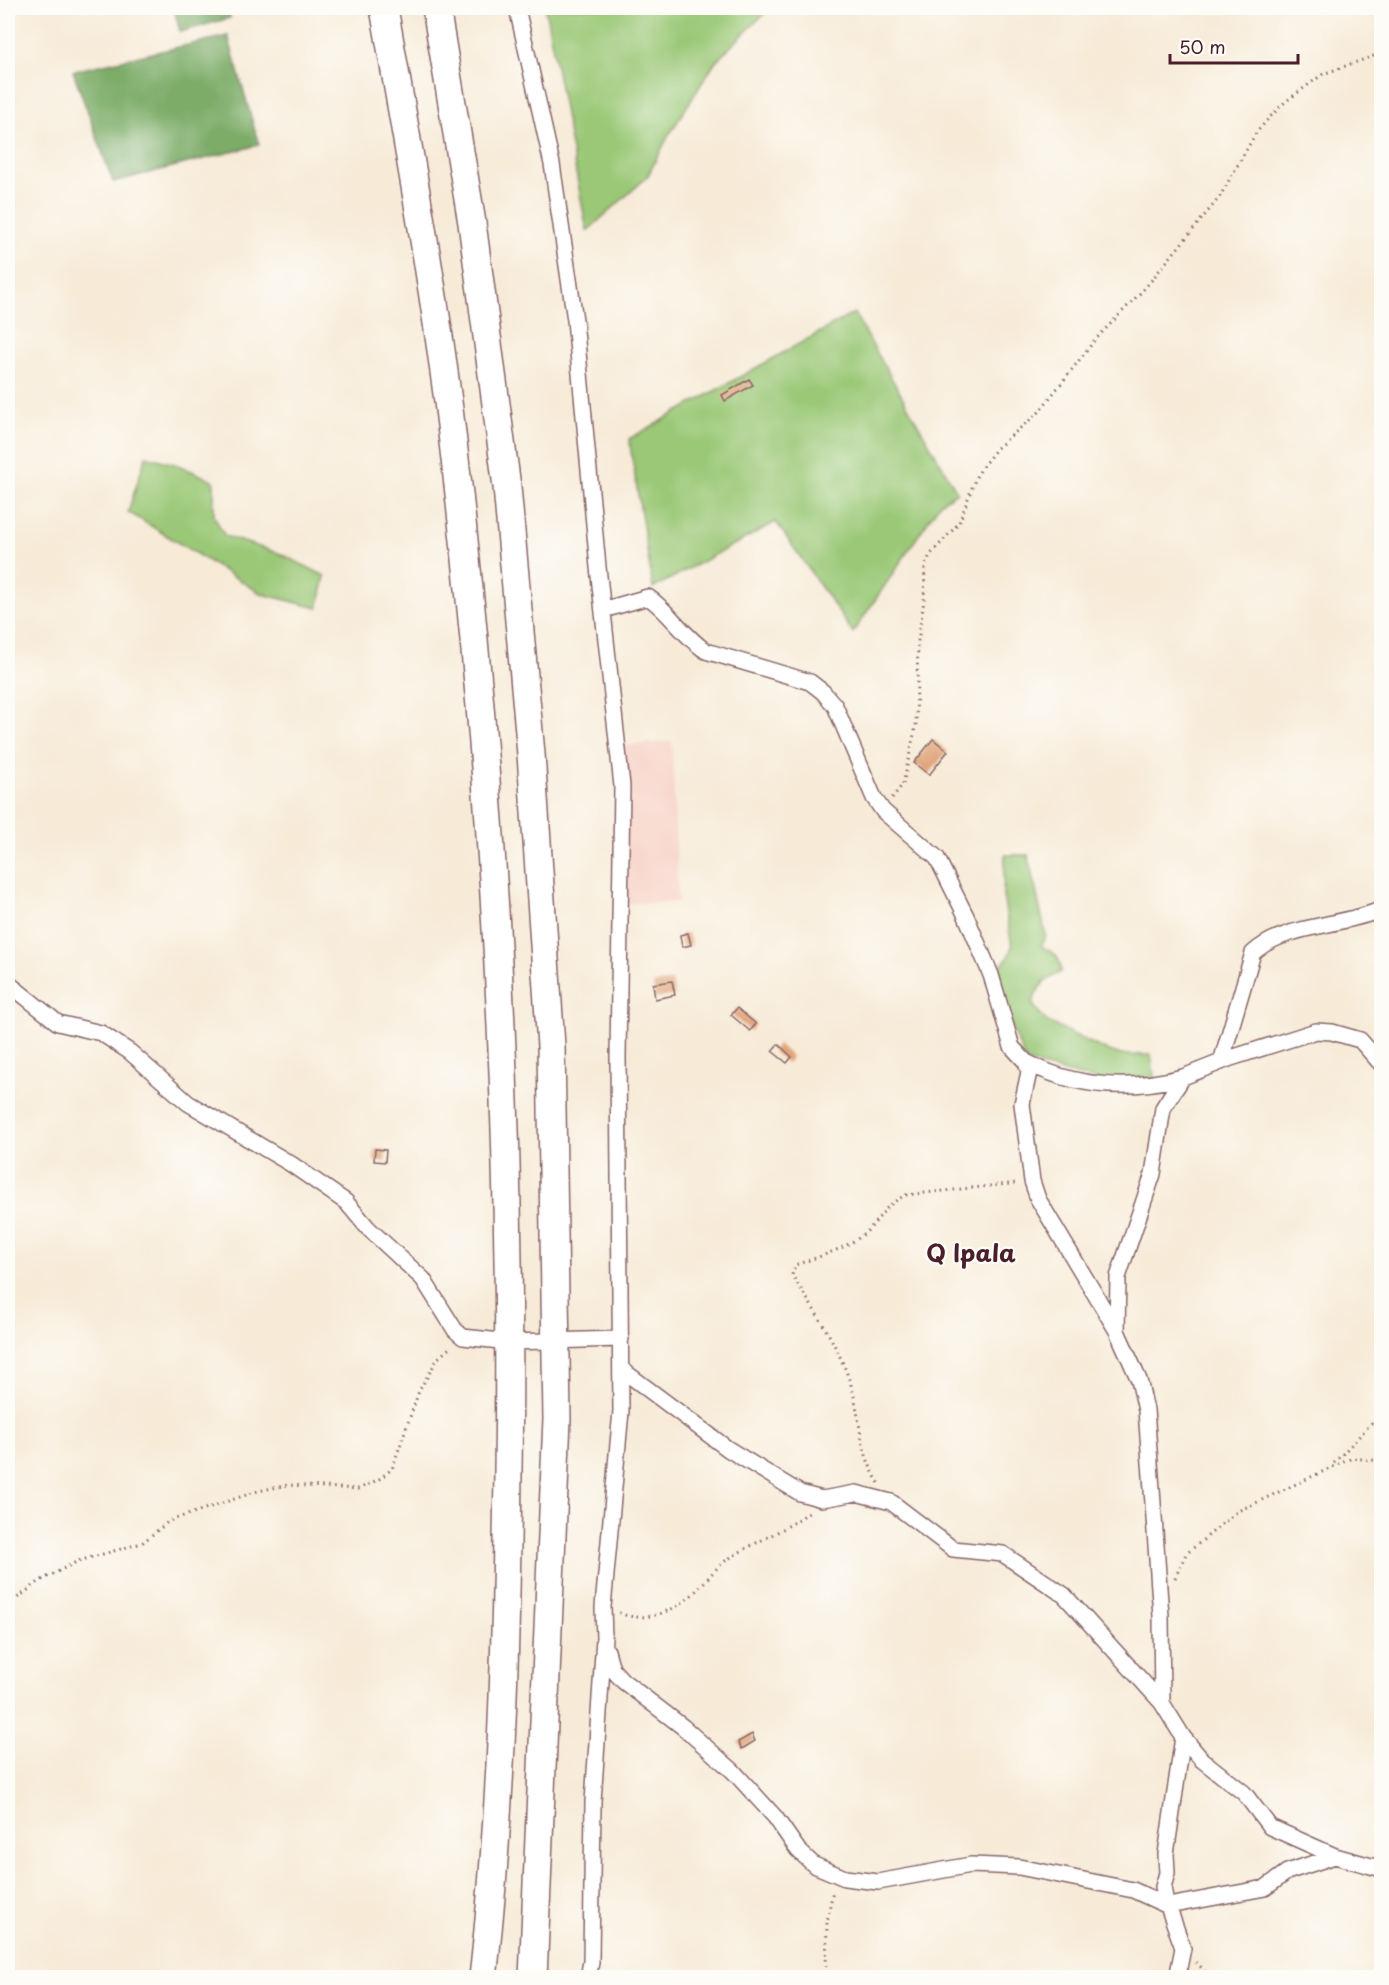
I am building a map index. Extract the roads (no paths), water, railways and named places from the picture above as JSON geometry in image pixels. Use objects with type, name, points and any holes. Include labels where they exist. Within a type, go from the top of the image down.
[{"type":"highway","points":[[384,8],[421,216],[454,446],[483,743],[504,1070],[510,1342],[506,1588],[492,1898],[483,1977]]},
{"type":"highway","points":[[436,8],[472,223],[508,498],[531,754],[551,1046],[557,1419],[533,1977]]},
{"type":"street","points":[[517,8],[552,164],[575,320],[622,786],[618,1057],[621,1411],[603,1607],[604,1638],[593,1803],[591,1962],[588,1977]]},
{"type":"street","points":[[603,610],[648,597],[659,604],[692,642],[706,651],[810,682],[835,706],[874,798],[883,811],[937,858],[966,916],[991,975],[1012,1047],[1026,1062],[1051,1075],[1124,1087],[1155,1084],[1183,1077],[1316,1030],[1360,1040],[1382,1065]]},
{"type":"street","points":[[1221,1062],[1253,953],[1263,944],[1286,934],[1359,919],[1382,909]]},
{"type":"street","points":[[8,983],[58,1023],[101,1033],[130,1052],[188,1103],[291,1164],[346,1202],[368,1228],[423,1279],[455,1330],[463,1337],[510,1342],[621,1339]]},
{"type":"street","points":[[1026,1062],[1029,1072],[1022,1104],[1032,1181],[1038,1199],[1117,1331],[1139,1380],[1146,1410],[1161,1616],[1162,1703]]},
{"type":"street","points":[[1117,1331],[1118,1277],[1154,1174],[1163,1108],[1183,1077]]},
{"type":"street","points":[[621,1369],[728,1449],[800,1493],[822,1498],[856,1493],[891,1502],[954,1549],[1003,1554],[1064,1595],[1162,1703],[1183,1737],[1202,1760],[1244,1793],[1270,1827],[1335,1856],[1382,1869]]},
{"type":"street","points":[[604,1638],[612,1669],[623,1682],[683,1727],[733,1772],[775,1817],[798,1850],[814,1865],[836,1874],[878,1882],[971,1864],[1019,1866],[1133,1890],[1168,1906],[1265,1888],[1287,1872],[1335,1856]]},
{"type":"street","points":[[1177,1977],[1183,1948],[1163,1887],[1167,1873],[1166,1854],[1183,1737]]},
{"type":"district","name":"Q Ipala","points":[[971,1252]]}]
